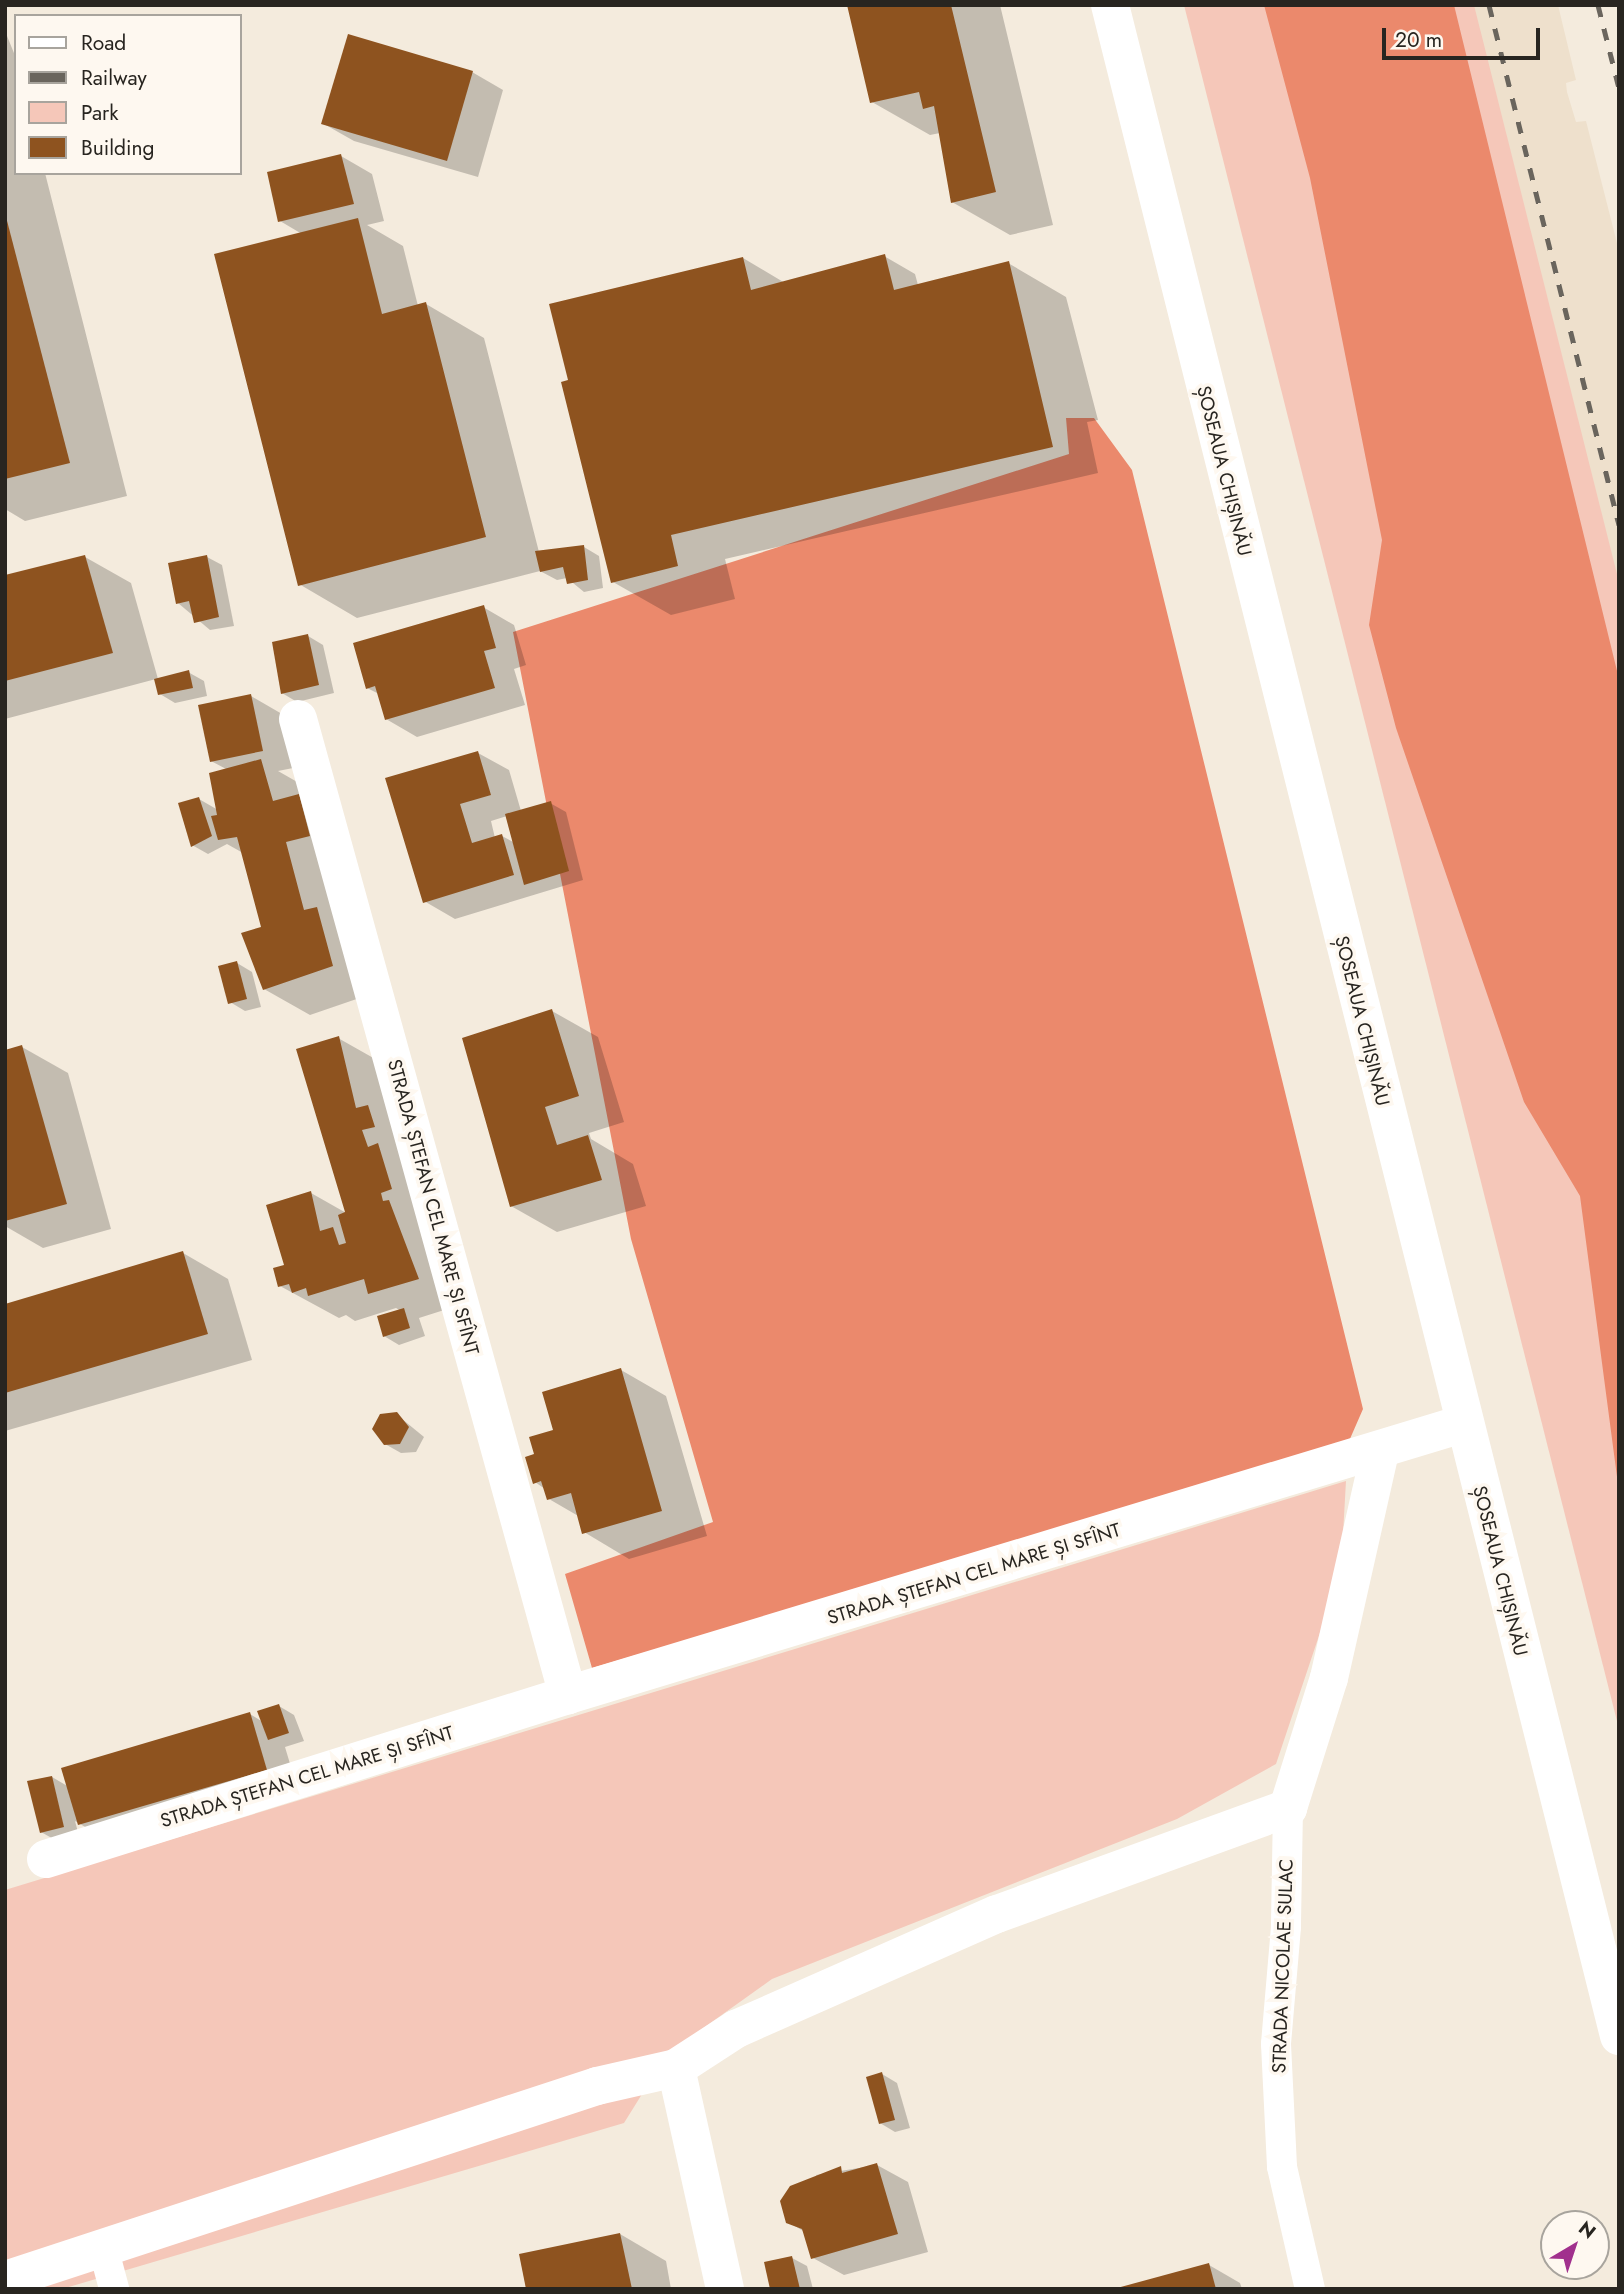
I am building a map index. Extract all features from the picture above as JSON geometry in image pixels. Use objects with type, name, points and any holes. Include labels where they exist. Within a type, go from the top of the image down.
[{"type":"main road","name":"ȘOSEAUA CHIȘINĂU","points":[[1110,5],[1462,1424],[1619,2036]]},
{"type":"main road","name":"STRADA ȘTEFAN CEL MARE ȘI SFÎNT","points":[[298,719],[568,1695]]},
{"type":"main road","name":"STRADA ȘTEFAN CEL MARE ȘI SFÎNT","points":[[46,1859],[568,1695],[1380,1452],[1462,1424]]},
{"type":"main road","points":[[5,2280],[104,2251],[597,2086],[676,2068],[736,2029],[997,1914],[1288,1808],[1329,1678],[1380,1452]]},
{"type":"main road","points":[[676,2068],[725,2289]]},
{"type":"lane","name":"STRADA NICOLAE SULAC","points":[[1288,1808],[1277,2071],[1282,2167],[1310,2289]]},
{"type":"lane","points":[[104,2251],[114,2289]]},
{"type":"shaded area","points":[[1264,5],[1454,5],[1619,679],[1619,1492],[1580,1196],[1524,1102],[1396,728],[1369,625],[1382,540],[1310,178]]},
{"type":"shaded area","points":[[1441,5],[1558,5],[1576,80],[1566,83],[1567,92],[1576,122],[1586,121],[1619,251],[1619,719]]},
{"type":"shaded area","points":[[1066,418],[1094,418],[1132,470],[1363,1409],[1346,1448],[592,1668],[565,1574],[713,1522],[631,1239],[513,632],[1069,454]]},
{"type":"green space","points":[[1184,5],[1474,5],[1619,582],[1619,1729]]},
{"type":"green space","points":[[1346,1481],[1341,1570],[1276,1764],[1177,1819],[772,1979],[667,2054],[624,2123],[62,2289],[5,2289],[5,1890]]},
{"type":"building","points":[[847,5],[951,5],[996,192],[951,203],[934,106],[923,109],[919,92],[870,103]]},
{"type":"building","points":[[348,34],[473,71],[447,161],[321,124]]},
{"type":"building","points":[[341,154],[354,204],[278,222],[267,172]]},
{"type":"building","points":[[5,213],[70,463],[5,479]]},
{"type":"building","points":[[358,218],[382,314],[426,302],[486,537],[298,586],[214,254]]},
{"type":"building","points":[[885,254],[894,290],[1009,261],[1053,447],[671,535],[678,566],[611,583],[561,382],[568,380],[549,304],[743,257],[751,290]]},
{"type":"building","points":[[584,545],[588,580],[567,584],[563,567],[540,572],[535,551]]},
{"type":"building","points":[[85,555],[113,653],[5,681],[5,575]]},
{"type":"building","points":[[207,555],[219,617],[194,623],[189,601],[176,604],[168,563]]},
{"type":"building","points":[[484,605],[496,648],[484,651],[495,688],[385,720],[375,686],[366,689],[353,643]]},
{"type":"building","points":[[308,634],[319,685],[281,694],[272,642]]},
{"type":"building","points":[[189,670],[193,688],[158,695],[154,679]]},
{"type":"building","points":[[251,694],[263,751],[210,762],[198,705]]},
{"type":"building","points":[[478,751],[491,795],[460,804],[472,843],[502,834],[514,875],[423,903],[385,778]]},
{"type":"building","points":[[261,759],[273,801],[299,794],[310,836],[286,842],[304,910],[317,907],[333,966],[263,990],[241,933],[261,927],[237,837],[218,840],[211,816],[217,815],[209,773]]},
{"type":"building","points":[[199,797],[212,836],[191,847],[178,803]]},
{"type":"building","points":[[551,801],[569,871],[524,885],[505,814]]},
{"type":"building","points":[[237,961],[247,999],[228,1004],[218,966]]},
{"type":"building","points":[[552,1009],[579,1096],[545,1107],[557,1145],[588,1135],[602,1180],[510,1207],[462,1038]]},
{"type":"building","points":[[339,1036],[356,1108],[368,1105],[375,1127],[362,1130],[368,1147],[378,1143],[392,1189],[381,1193],[383,1201],[389,1200],[419,1279],[368,1294],[364,1279],[308,1296],[306,1288],[292,1293],[289,1284],[278,1287],[273,1268],[284,1265],[266,1205],[311,1191],[320,1231],[333,1227],[339,1245],[346,1243],[338,1215],[345,1212],[296,1049]]},
{"type":"building","points":[[22,1045],[67,1204],[5,1221],[5,1050]]},
{"type":"building","points":[[183,1251],[208,1334],[5,1393],[5,1304]]},
{"type":"building","points":[[404,1308],[410,1328],[383,1337],[377,1316]]},
{"type":"building","points":[[621,1368],[662,1511],[582,1534],[571,1493],[547,1500],[541,1481],[533,1484],[525,1457],[534,1454],[529,1437],[553,1430],[542,1392]]},
{"type":"building","points":[[397,1412],[409,1427],[400,1444],[384,1445],[372,1429],[380,1414]]},
{"type":"building","points":[[279,1704],[289,1733],[268,1740],[257,1711]]},
{"type":"building","points":[[250,1712],[267,1770],[78,1825],[61,1768]]},
{"type":"building","points":[[52,1776],[64,1827],[40,1833],[27,1781]]},
{"type":"building","points":[[882,2072],[895,2120],[879,2124],[866,2077]]},
{"type":"building","points":[[877,2163],[898,2234],[811,2259],[802,2229],[786,2223],[780,2201],[790,2186],[841,2166],[842,2173]]},
{"type":"building","points":[[620,2233],[632,2289],[526,2289],[519,2254]]},
{"type":"building","points":[[792,2256],[800,2289],[770,2289],[764,2262]]},
{"type":"building","points":[[1209,2263],[1216,2289],[1117,2289],[1117,2288]]},
{"type":"railway","points":[[1489,5],[1619,525]]},
{"type":"railway","points":[[1598,5],[1619,88]]}]
